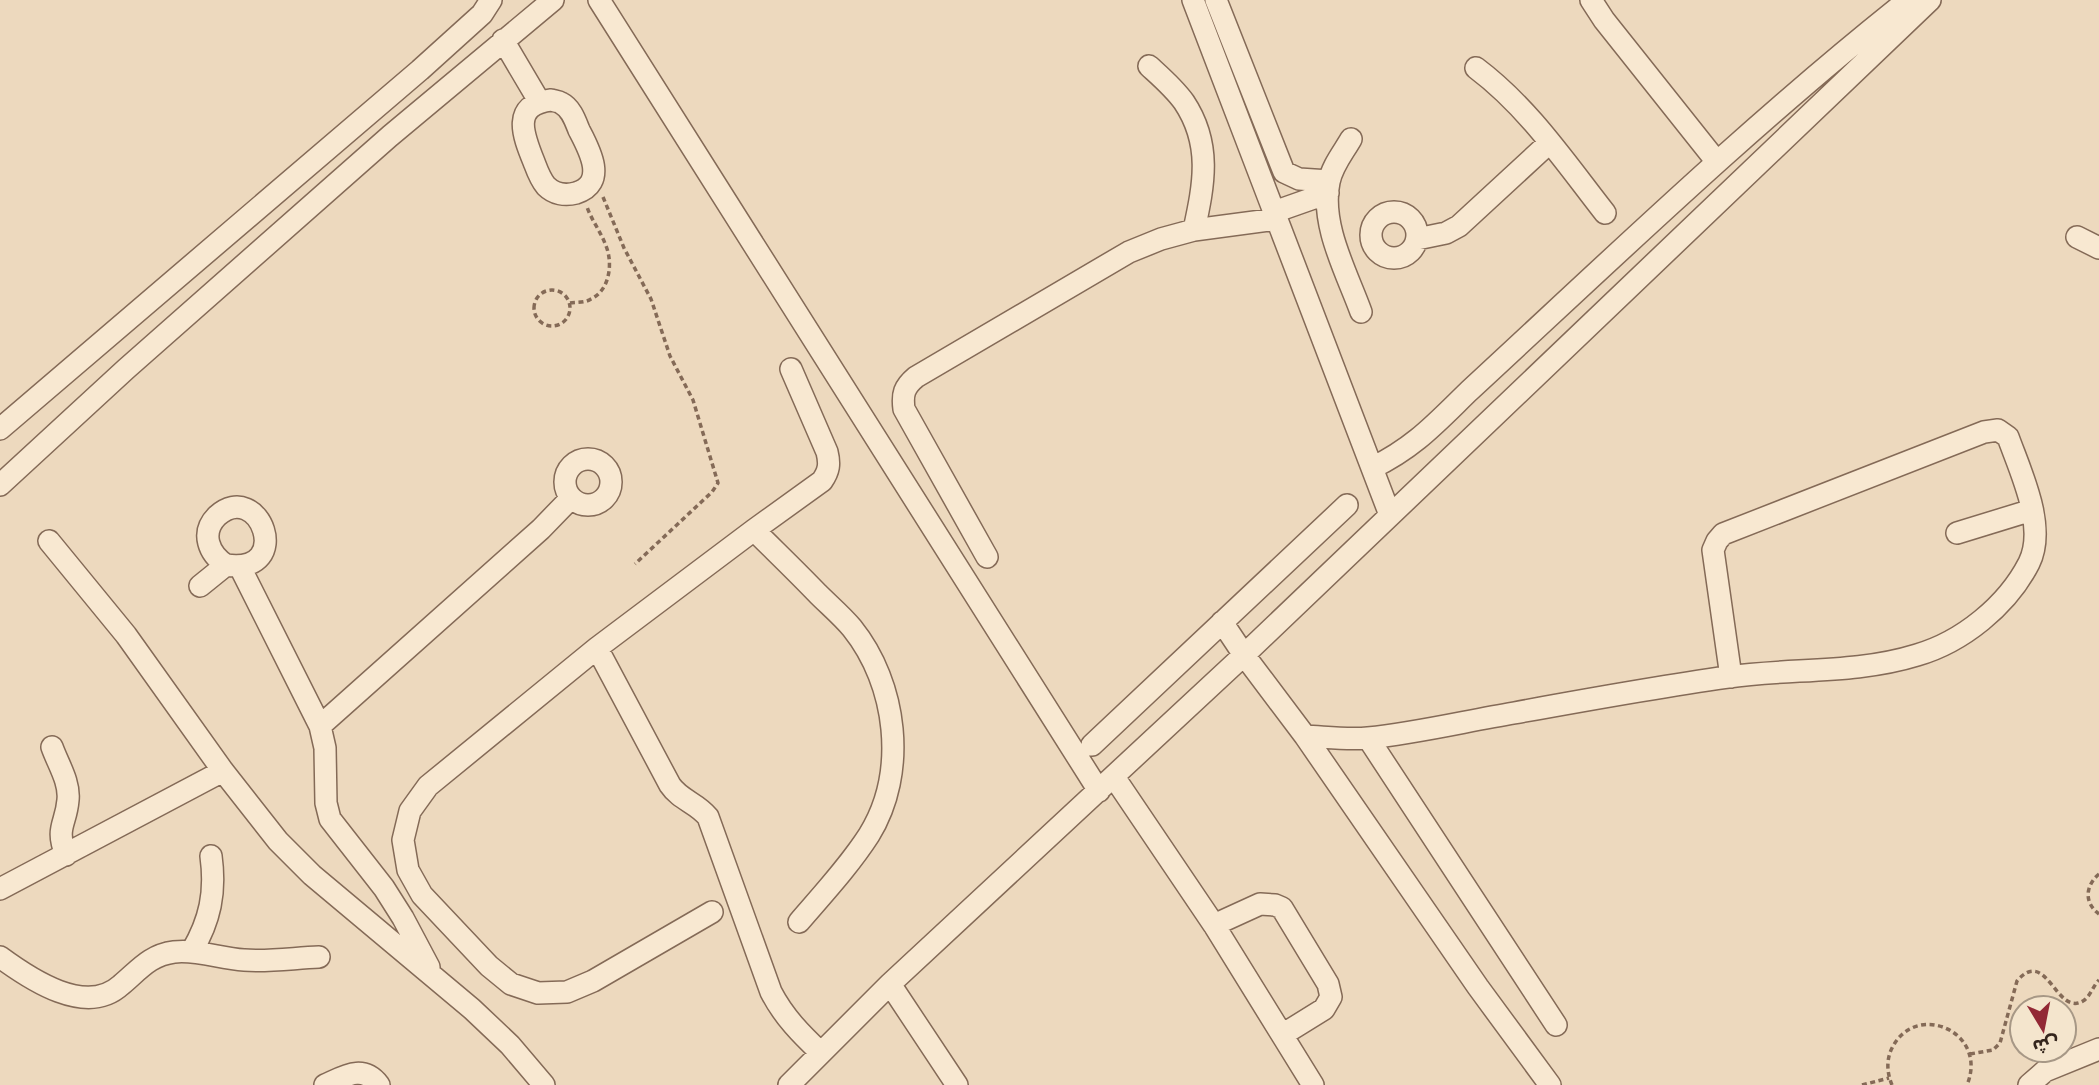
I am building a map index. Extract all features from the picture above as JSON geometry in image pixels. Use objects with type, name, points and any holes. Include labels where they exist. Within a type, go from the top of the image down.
[{"type":"street","points":[[0,429],[420,70],[482,14],[491,0]]},
{"type":"street","points":[[2,479],[441,93],[553,0]]},
{"type":"street","points":[[599,0],[1106,784],[1214,925],[1313,1085]]},
{"type":"street","points":[[1193,0],[1390,515]]},
{"type":"street","points":[[1216,0],[1284,172],[1328,187]]},
{"type":"street","points":[[1591,0],[1717,162]]},
{"type":"street","points":[[1372,468],[1413,445],[1717,162],[1791,96],[1908,0]]},
{"type":"street","points":[[789,1085],[890,984],[1244,656],[1930,0]]},
{"type":"street","points":[[503,40],[539,101]]},
{"type":"street","points":[[1149,66],[1184,103],[1197,128],[1204,156],[1204,184],[1194,230]]},
{"type":"street","points":[[1476,68],[1519,104],[1605,213]]},
{"type":"street","points":[[420,70],[441,93]]},
{"type":"street","points":[[539,101],[562,103],[571,112],[595,166],[587,184],[569,195],[557,193],[547,187],[540,177],[523,129],[529,108],[539,101]]},
{"type":"street","points":[[1351,139],[1334,168],[1328,187],[1329,218],[1361,312]]},
{"type":"street","points":[[1417,239],[1446,233],[1459,226],[1549,143]]},
{"type":"street","points":[[987,557],[904,409],[902,397],[906,385],[1129,252],[1194,230],[1276,216],[1328,187]]},
{"type":"street","points":[[1386,213],[1401,213],[1414,223],[1417,239],[1409,252],[1394,258],[1379,253],[1374,246],[1371,231],[1374,223],[1386,213]]},
{"type":"street","points":[[2077,237],[2099,248]]},
{"type":"street","points":[[1341,258],[1374,246]]},
{"type":"street","points":[[712,912],[593,981],[566,992],[538,993],[511,984],[489,966],[422,895],[408,870],[403,840],[410,811],[428,786],[597,648],[822,481],[830,462],[791,369]]},
{"type":"street","points":[[1305,736],[1368,738],[1731,677],[1887,663],[1919,655],[1976,625],[2000,603],[2025,570],[2035,545],[2036,527],[2008,437],[1998,430],[1984,432],[1723,534],[1713,550],[1731,677]]},
{"type":"street","points":[[320,726],[541,529],[571,498]]},
{"type":"street","points":[[1092,745],[1347,505]]},
{"type":"street","points":[[1957,533],[2032,510]]},
{"type":"street","points":[[754,530],[851,627],[867,650],[880,674],[888,700],[894,745],[888,790],[871,832],[844,870],[799,922]]},
{"type":"street","points":[[48,541],[119,625],[223,771],[287,850],[312,875],[472,1009],[510,1045],[544,1085]]},
{"type":"street","points":[[200,586],[233,566],[320,726],[325,748],[324,787],[330,819],[375,876],[403,918],[433,976]]},
{"type":"street","points":[[1222,622],[1244,656],[1305,736],[1478,987],[1550,1085]]},
{"type":"street","points":[[597,648],[670,785],[681,798],[701,808],[708,817],[771,992],[792,1024],[821,1053]]},
{"type":"street","points":[[1368,738],[1556,1025]]},
{"type":"street","points":[[51,747],[67,787],[68,800],[60,827],[60,841],[65,855]]},
{"type":"street","points":[[0,889],[223,771]]},
{"type":"street","points":[[192,951],[204,930],[212,906],[214,881],[211,856]]},
{"type":"street","points":[[344,901],[375,876]]},
{"type":"street","points":[[1214,925],[1260,904],[1275,905],[1287,914],[1328,984],[1331,997],[1324,1009],[1282,1035]]},
{"type":"street","points":[[0,957],[43,984],[85,998],[103,996],[119,988],[144,963],[160,954],[177,951],[245,960],[319,957]]},
{"type":"street","points":[[890,984],[957,1085]]},
{"type":"street","points":[[2029,1085],[2045,1071],[2099,1049]]},
{"type":"street","points":[[806,1068],[820,1085]]},
{"type":"street","points":[[325,1085],[351,1073],[360,1072],[368,1074],[379,1085]]},
{"type":"path","points":[[570,303],[592,299],[600,292],[607,282],[610,267],[608,250],[592,222],[587,184]]},
{"type":"path","points":[[587,184],[651,299],[670,356],[696,407],[718,483],[712,492],[635,564]]},
{"type":"path","points":[[548,290],[561,292],[570,303],[568,316],[557,325],[543,323],[535,312],[537,299],[548,290]]},
{"type":"path","points":[[2099,874],[2091,881],[2087,896],[2093,910],[2099,914]]},
{"type":"path","points":[[1970,1054],[1993,1050],[2000,1043],[2017,981],[2022,975],[2038,972],[2045,976],[2065,1001],[2072,1004],[2086,999],[2099,980]]},
{"type":"path","points":[[1892,1085],[1888,1057],[1899,1037],[1917,1026],[1939,1025],[1959,1035],[1970,1054],[1972,1065],[1967,1085]]},
{"type":"path","points":[[1862,1085],[1889,1078]]}]
